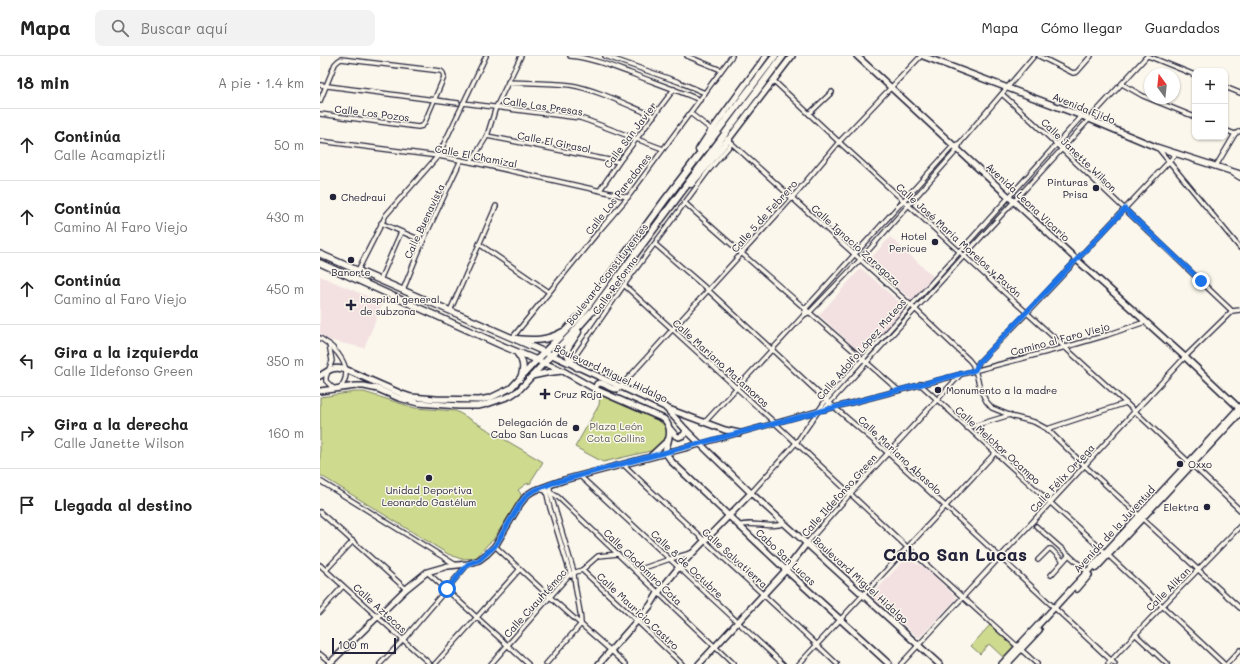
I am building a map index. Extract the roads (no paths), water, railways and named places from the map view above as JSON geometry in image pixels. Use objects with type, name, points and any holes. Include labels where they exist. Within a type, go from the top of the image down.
[{"type":"highway","points":[[665,200],[760,81],[775,56]]},
{"type":"highway","name":"Boulevard Constituyentes","points":[[544,363],[594,309],[723,136],[760,81],[783,56]]},
{"type":"highway","points":[[665,200],[712,130]]},
{"type":"highway","points":[[672,204],[730,141]]},
{"type":"highway","name":"Boulevard Constituyentes","points":[[537,360],[581,315],[665,200]]},
{"type":"highway","points":[[577,367],[571,362],[567,354],[567,349],[594,309]]},
{"type":"highway","points":[[514,338],[533,341],[546,339],[571,326]]},
{"type":"main road","name":"Boulevard Miguel Hidalgo","points":[[320,254],[552,355]]},
{"type":"main road","name":"Boulevard Miguel Hidalgo","points":[[320,263],[544,363]]},
{"type":"main road","points":[[514,350],[524,364],[520,379]]},
{"type":"street","points":[[354,278],[386,215],[438,156],[486,56]]},
{"type":"street","points":[[471,162],[487,136],[496,107],[521,56]]},
{"type":"street","points":[[570,56],[604,64],[700,100]]},
{"type":"street","points":[[606,56],[679,82],[705,93]]},
{"type":"street","points":[[687,56],[721,70]]},
{"type":"street","points":[[699,60],[702,56]]},
{"type":"street","name":"Calle Los Paredones","points":[[514,338],[549,292],[628,197],[732,56]]},
{"type":"street","points":[[690,113],[712,130],[766,56]]},
{"type":"street","points":[[730,141],[792,56]]},
{"type":"street","name":"Avenida Leona Vicario","points":[[857,56],[1240,409]]},
{"type":"street","name":"Calle 5 de Febrero","points":[[620,387],[792,198],[839,142],[922,56]]},
{"type":"street","name":"Avenida Ejido","points":[[922,56],[1082,116],[1156,146],[1240,174]]},
{"type":"street","points":[[705,422],[804,315],[810,312],[860,260],[909,205],[1034,56]]},
{"type":"street","points":[[1039,56],[1073,73],[1077,72],[1091,56]]},
{"type":"street","points":[[1147,56],[1192,74]]},
{"type":"street","name":"Calle Adolfo López Mateos","points":[[828,401],[866,362],[1147,56]]},
{"type":"street","points":[[320,102],[338,61],[341,59],[441,71],[444,77],[433,100]]},
{"type":"street","name":"Calle José María Morelos y Pavón","points":[[774,81],[964,256],[1066,347],[1240,510]]},
{"type":"street","points":[[508,82],[570,85],[593,91],[654,116]]},
{"type":"street","points":[[1122,84],[1144,96],[1192,116]]},
{"type":"street","points":[[320,85],[458,103]]},
{"type":"street","points":[[1228,88],[1240,93]]},
{"type":"street","name":"Calle San Javier","points":[[600,190],[619,162],[674,89]]},
{"type":"street","points":[[809,114],[832,92]]},
{"type":"street","name":"Calle Janette Wilson","points":[[1002,94],[1232,312]]},
{"type":"street","name":"Calle Los Pozos","points":[[320,114],[418,127],[424,124],[433,100]]},
{"type":"street","name":"Calle Las Presas","points":[[463,103],[580,118],[663,149]]},
{"type":"street","name":"Calle Adolfo López Mateos","points":[[599,664],[650,606],[658,593],[679,567],[751,493],[796,443],[863,359],[1082,116]]},
{"type":"street","points":[[1228,131],[1236,134]]},
{"type":"street","points":[[1216,166],[1236,134],[1240,131]]},
{"type":"street","name":"Calle El Girasol","points":[[487,136],[619,162]]},
{"type":"street","name":"Calle Ignacio Zaragoza","points":[[723,136],[855,254],[969,360],[988,404],[995,410],[1034,422],[1048,429],[1084,465],[1240,608]]},
{"type":"street","name":"Calle El Chamizal","points":[[320,141],[461,160],[628,197]]},
{"type":"street","name":"Calle Reforma","points":[[571,362],[624,285],[730,141]]},
{"type":"street","points":[[1156,146],[1240,248]]},
{"type":"street","points":[[804,315],[806,308],[904,200],[956,148]]},
{"type":"street","points":[[974,370],[979,362],[1177,153]]},
{"type":"street","name":"Calle Buenavista","points":[[403,290],[422,241],[461,160]]},
{"type":"street","points":[[1227,170],[1240,178]]},
{"type":"street","points":[[685,203],[898,390]]},
{"type":"street","points":[[450,311],[496,206]]},
{"type":"street","points":[[381,223],[422,241]]},
{"type":"street","points":[[380,280],[401,232]]},
{"type":"street","points":[[480,244],[549,292]]},
{"type":"street","name":"Calle Mariano Abasolo","points":[[655,244],[708,290],[771,350],[888,453],[1056,609],[1110,662],[1115,664]]},
{"type":"street","name":"Calle Mariano Matamoros","points":[[624,285],[776,423],[908,548],[1037,664]]},
{"type":"street","name":"Calle Félix Ortega","points":[[901,664],[1000,558],[1049,502],[1185,357],[1232,312],[1240,310]]},
{"type":"street","name":"Camino al Faro Viejo","points":[[700,444],[821,410],[1066,347],[1145,322]]},
{"type":"street","points":[[320,338],[329,343],[343,361],[345,369],[345,382],[340,388]]},
{"type":"street","points":[[329,343],[332,364],[326,381],[334,389]]},
{"type":"street","name":"Boulevard Miguel Hidalgo","points":[[552,355],[665,407],[686,430],[751,493],[939,664]]},
{"type":"street","name":"Boulevard Constituyentes","points":[[329,370],[337,368],[345,369],[402,394],[410,396],[436,399],[479,400],[490,398],[511,388],[537,360]]},
{"type":"street","name":"Boulevard Miguel Hidalgo","points":[[544,363],[563,371],[595,389],[664,419],[670,429]]},
{"type":"street","name":"Boulevard Constituyentes","points":[[320,392],[340,388],[364,386],[418,404],[478,406],[510,396],[519,390],[544,363]]},
{"type":"street","points":[[320,376],[329,370]]},
{"type":"street","points":[[531,376],[563,371]]},
{"type":"street","name":"Calle Ildefonso Green","points":[[699,664],[786,570],[807,543],[850,494],[961,374]]},
{"type":"street","points":[[595,389],[599,383],[614,389],[620,387]]},
{"type":"street","name":"Calle Melchor Ocampo","points":[[920,384],[1107,554],[1224,664]]},
{"type":"street","points":[[1048,429],[1126,403]]},
{"type":"street","points":[[665,407],[726,430],[739,433]]},
{"type":"street","name":"Avenida de la Juventud","points":[[1007,664],[1240,409]]},
{"type":"street","points":[[968,428],[1010,415]]},
{"type":"street","points":[[670,429],[676,436],[679,437],[684,435],[686,430]]},
{"type":"street","points":[[665,452],[670,429]]},
{"type":"street","points":[[649,457],[668,439]]},
{"type":"street","points":[[320,654],[331,664],[406,589],[428,572],[438,568],[468,564],[479,560],[495,546],[520,504],[527,495],[533,491],[548,488],[580,476],[665,452],[700,444]]},
{"type":"street","name":"Cabo San Lucas","points":[[665,452],[672,462],[739,526],[889,664]]},
{"type":"street","points":[[799,664],[995,453]]},
{"type":"street","name":"Calle Salvatierra","points":[[623,464],[704,541],[764,594],[837,664]]},
{"type":"street","name":"Calle 8 de Octubre","points":[[580,476],[783,664]]},
{"type":"street","points":[[320,481],[457,565]]},
{"type":"street","points":[[546,664],[581,624],[574,581],[548,488]]},
{"type":"street","name":"Calle Clodomiro Cota","points":[[548,488],[733,664]]},
{"type":"street","points":[[320,512],[406,589]]},
{"type":"street","points":[[739,526],[745,524],[775,526],[785,523]]},
{"type":"street","points":[[1036,526],[1089,573]]},
{"type":"street","name":"Calle Alikan","points":[[1110,662],[1135,634],[1199,570],[1240,526]]},
{"type":"street","points":[[326,570],[353,542]]},
{"type":"street","points":[[495,546],[626,664]]},
{"type":"street","points":[[1038,560],[1049,549],[1051,549],[1063,561]]},
{"type":"street","points":[[635,571],[670,558],[692,553]]},
{"type":"street","name":"Calle Cuauhtémoc","points":[[491,664],[572,573],[582,570],[598,556],[618,554]]},
{"type":"street","points":[[1051,575],[1069,555]]},
{"type":"street","name":"Calle Aztecas","points":[[320,564],[430,664]]},
{"type":"street","points":[[380,664],[403,640],[468,564]]},
{"type":"street","points":[[434,664],[520,569]]},
{"type":"street","name":"Calle Mauricio Castro","points":[[582,570],[682,664]]},
{"type":"street","points":[[428,572],[528,664]]},
{"type":"street","points":[[320,612],[344,586]]},
{"type":"street","points":[[1135,634],[1167,664]]},
{"type":"street","name":"Avenida de la Juventud","points":[[1002,664],[1020,648]]},
{"type":"street","points":[[1227,664],[1240,650]]},
{"type":"place","name":"Pinturas Prisa","points":[[1096,188]]},
{"type":"place","name":"Chedraui","points":[[333,197]]},
{"type":"place","name":"Hotel Pericue","points":[[935,242]]},
{"type":"place","name":"Banorte","points":[[351,260]]},
{"type":"place","name":"hospital general de subzona","points":[[351,305]]},
{"type":"place","name":"Monumento a la madre","points":[[938,390]]},
{"type":"place","name":"Cruz Roja","points":[[545,394]]},
{"type":"place","name":"Delegación de Cabo San Lucas","points":[[576,428]]},
{"type":"place","name":"Oxxo","points":[[1180,464]]},
{"type":"place","name":"Unidad Deportiva Leonardo Gastélum","points":[[429,478]]},
{"type":"place","name":"Elektra","points":[[1207,507]]},
{"type":"district","name":"Cabo San Lucas","points":[[955,554]]},
{"type":"park label","name":"Plaza León Cota Collins","points":[[616,432]]}]
